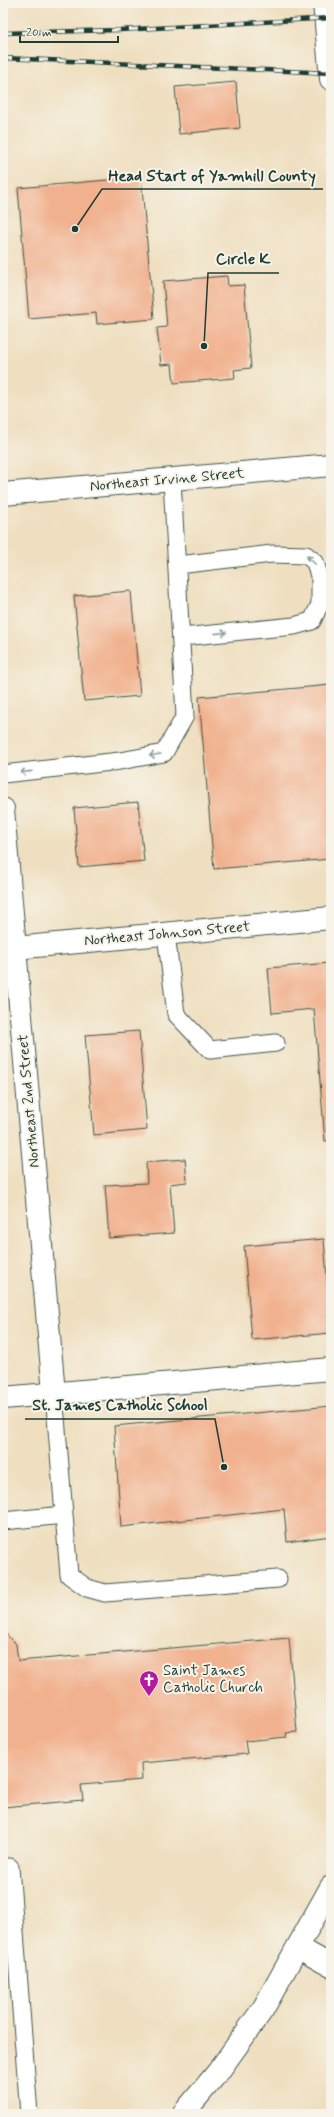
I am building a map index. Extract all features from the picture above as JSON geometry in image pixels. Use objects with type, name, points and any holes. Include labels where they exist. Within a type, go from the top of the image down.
[{"type":"street","points":[[324,3],[331,79]]},
{"type":"street","name":"Northeast Irvine Street","points":[[3,494],[331,465]]},
{"type":"street","name":"Northeast 2nd Street","points":[[3,809],[9,948],[54,1393]]},
{"type":"street","name":"Northeast Johnson Street","points":[[9,948],[331,918]]},
{"type":"street","points":[[3,1398],[331,1369]]},
{"type":"street","points":[[183,2114],[218,2072],[263,2009],[299,1948],[331,1887]]},
{"type":"street","points":[[299,1948],[331,1966]]},
{"type":"lane","points":[[3,774],[120,761],[164,754],[185,716],[182,637],[172,480]]},
{"type":"lane","points":[[178,565],[272,554],[306,555],[315,562],[320,578],[320,604],[312,621],[294,626],[182,637]]},
{"type":"lane","points":[[166,934],[176,1014],[191,1032],[210,1050],[276,1043]]},
{"type":"lane","points":[[54,1393],[69,1575],[87,1588],[105,1594],[278,1579]]},
{"type":"lane","points":[[3,1521],[64,1515]]},
{"type":"lane","points":[[3,1868],[10,1867],[29,2114]]},
{"type":"building","points":[[236,82],[240,128],[179,134],[175,87]]},
{"type":"building","points":[[141,177],[154,319],[97,324],[96,313],[29,319],[18,188]]},
{"type":"building","points":[[227,276],[228,286],[244,285],[251,368],[234,370],[235,378],[174,383],[172,364],[161,365],[157,328],[167,327],[163,281]]},
{"type":"building","points":[[131,591],[140,696],[84,701],[74,596]]},
{"type":"building","points":[[331,685],[331,859],[214,869],[199,697]]},
{"type":"building","points":[[138,802],[144,861],[79,867],[74,808]]},
{"type":"building","points":[[331,963],[331,1141],[325,1141],[314,1009],[272,1013],[268,968]]},
{"type":"building","points":[[139,1031],[147,1130],[94,1135],[85,1035]]},
{"type":"building","points":[[185,1159],[187,1182],[170,1184],[174,1233],[109,1238],[105,1185],[147,1183],[146,1162]]},
{"type":"building","points":[[324,1239],[331,1333],[252,1340],[244,1246]]},
{"type":"building","points":[[331,1406],[331,1536],[287,1542],[284,1509],[121,1527],[114,1426]]},
{"type":"building","name":"Saint James Catholic Church","points":[[3,1631],[16,1644],[18,1661],[289,1638],[297,1732],[286,1733],[287,1737],[245,1741],[247,1754],[141,1763],[142,1780],[81,1785],[83,1800],[3,1807]]},
{"type":"railway","points":[[3,33],[120,30],[331,18]]},
{"type":"railway","points":[[3,58],[331,73]]},
{"type":"place","name":"Head Start of Yamhill County","points":[[75,229]]},
{"type":"place","name":"Circle K","points":[[204,346]]},
{"type":"place","name":"St. James Catholic School","points":[[224,1467]]},
{"type":"place","name":"Saint James Catholic Church","points":[[149,1697]]}]
